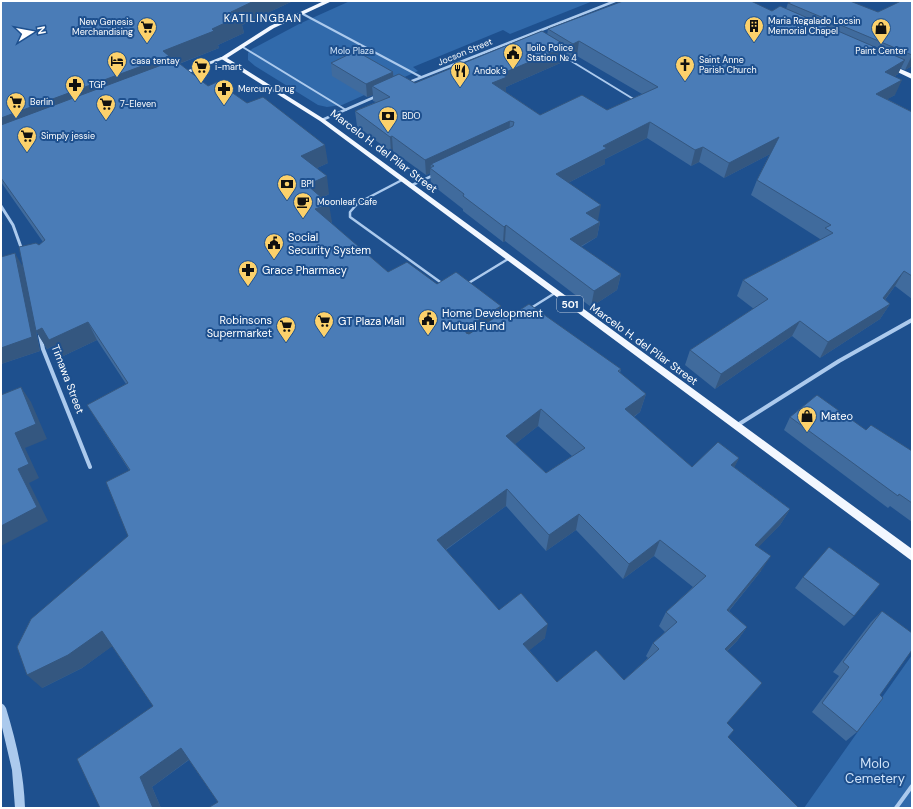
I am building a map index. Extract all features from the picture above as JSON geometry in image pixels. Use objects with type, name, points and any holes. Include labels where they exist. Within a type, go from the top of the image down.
[{"type":"main road","points":[[174,76],[223,58],[241,46],[301,13],[329,1]]},
{"type":"main road","name":"Marcelo H. del Pilar Street","points":[[223,58],[322,120],[912,556]]},
{"type":"main road","points":[[878,62],[912,77]]},
{"type":"street","name":"Jocson Street","points":[[400,86],[527,34],[616,1]]},
{"type":"street","points":[[322,120],[380,95]]},
{"type":"street","points":[[1,206],[13,225],[24,255]]},
{"type":"street","points":[[736,427],[839,361],[912,320]]},
{"type":"street","name":"Timawa Street","points":[[39,327],[42,349],[90,468]]},
{"type":"street","points":[[1,708],[13,743],[20,790],[20,808]]},
{"type":"lane","points":[[301,13],[421,77]]},
{"type":"lane","points":[[527,34],[534,38]]},
{"type":"lane","points":[[241,46],[346,110]]},
{"type":"lane","points":[[560,54],[637,101]]},
{"type":"lane","points":[[410,186],[439,172]]},
{"type":"lane","points":[[402,180],[358,203],[350,212],[350,217],[439,282],[448,286]]},
{"type":"lane","points":[[461,285],[474,281],[508,258]]},
{"type":"lane","points":[[530,309],[555,293]]},
{"type":"lane","points":[[896,808],[912,786]]},
{"type":"green space","name":"Molo Plaza","points":[[350,1],[593,1],[510,34],[503,30],[413,67],[418,71],[342,105],[327,107],[318,105],[255,66],[248,60],[248,53],[252,49],[299,24]]},
{"type":"green space","name":"Molo Cemetery","points":[[912,655],[912,808],[804,808]]},
{"type":"building","points":[[1,1],[254,1],[231,12],[240,16],[212,29],[214,31],[163,51],[169,56],[1,118]]},
{"type":"building","points":[[623,1],[751,1],[772,11],[780,6],[905,60],[885,72],[902,80],[876,94],[912,112],[912,276],[904,271],[883,298],[890,304],[828,342],[800,321],[721,374],[690,350],[768,299],[743,280],[833,233],[825,228],[831,225],[757,180],[779,137],[729,163],[703,147],[695,150],[650,122],[603,146],[607,148],[556,174],[601,205],[586,213],[600,222],[570,239],[621,274],[594,291],[506,225],[504,227],[463,196],[464,194],[430,168],[434,166],[431,164],[513,126],[514,122],[510,121],[425,160],[392,136],[390,137],[355,111],[390,97],[372,86],[399,74],[415,83],[542,31],[567,46],[501,74],[507,77],[492,83],[540,115],[582,95],[607,110],[658,87],[579,41],[573,44],[548,29]]},
{"type":"building","points":[[792,1],[850,1],[878,12],[901,1],[912,1],[912,55],[788,3]]},
{"type":"building","points":[[356,51],[393,72],[366,84],[331,63]]},
{"type":"building","points":[[175,60],[208,86],[217,82],[247,103],[263,97],[325,145],[301,156],[327,176],[307,185],[329,204],[315,209],[388,272],[407,262],[437,284],[456,272],[501,306],[466,328],[466,333],[469,334],[507,310],[512,315],[529,304],[621,369],[618,371],[646,394],[625,409],[692,467],[718,442],[739,458],[731,465],[790,509],[755,545],[771,556],[727,610],[747,627],[725,649],[762,683],[727,723],[734,730],[728,737],[799,808],[208,808],[218,802],[181,748],[140,777],[153,808],[100,808],[77,759],[153,706],[102,631],[68,655],[27,675],[17,647],[31,619],[128,536],[106,482],[130,470],[87,405],[128,383],[88,322],[49,340],[42,328],[36,331],[19,247],[36,243],[39,245],[45,240],[1,178],[1,125]],"holes":[[[541,409],[585,448],[546,473],[506,436]],[[507,489],[549,535],[579,514],[629,564],[660,540],[706,576],[666,612],[677,622],[653,643],[659,649],[624,680],[596,650],[557,682],[523,644],[548,624],[521,593],[499,610],[437,540]]]},
{"type":"building","points":[[15,253],[32,337],[1,348],[1,257]]},
{"type":"building","points":[[21,387],[36,424],[15,433],[29,464],[18,469],[37,507],[1,526],[1,395]]},
{"type":"building","points":[[817,395],[866,430],[871,425],[912,451],[912,503],[899,494],[898,496],[790,417]]},
{"type":"building","points":[[829,547],[880,584],[854,616],[803,577]]},
{"type":"building","points":[[882,611],[912,633],[912,650],[880,695],[883,698],[857,732],[822,703],[849,667],[843,662]]},
{"type":"place","name":"Maria Regalado Locsin Memorial Chapel","points":[[754,43]]},
{"type":"place","name":"New Genesis Merchandising","points":[[147,44]]},
{"type":"place","name":"Paint Center","points":[[881,45]]},
{"type":"place","name":"Iloilo Police Station № 4","points":[[513,70]]},
{"type":"place","name":"casa tentay","points":[[117,78]]},
{"type":"place","name":"Saint Anne Parish Church","points":[[685,82]]},
{"type":"place","name":"i-mart","points":[[201,84]]},
{"type":"place","name":"Andok's","points":[[460,88]]},
{"type":"place","name":"TGP","points":[[75,102]]},
{"type":"place","name":"Mercury Drug","points":[[224,106]]},
{"type":"place","name":"Berlin","points":[[16,119]]},
{"type":"place","name":"7-Eleven","points":[[106,121]]},
{"type":"place","name":"BDO","points":[[388,133]]},
{"type":"place","name":"Simply jessie","points":[[27,153]]},
{"type":"place","name":"BPI","points":[[287,201]]},
{"type":"place","name":"Moonleaf Cafe","points":[[303,219]]},
{"type":"place","name":"Social Security System","points":[[274,260]]},
{"type":"place","name":"Grace Pharmacy","points":[[248,287]]},
{"type":"place","name":"Home Development Mutual Fund","points":[[428,336]]},
{"type":"place","name":"GT Plaza Mall","points":[[324,338]]},
{"type":"place","name":"Robinsons Supermarket","points":[[286,343]]},
{"type":"place","name":"Mateo","points":[[807,433]]},
{"type":"district","name":"KATILINGBAN","points":[[263,18]]}]
